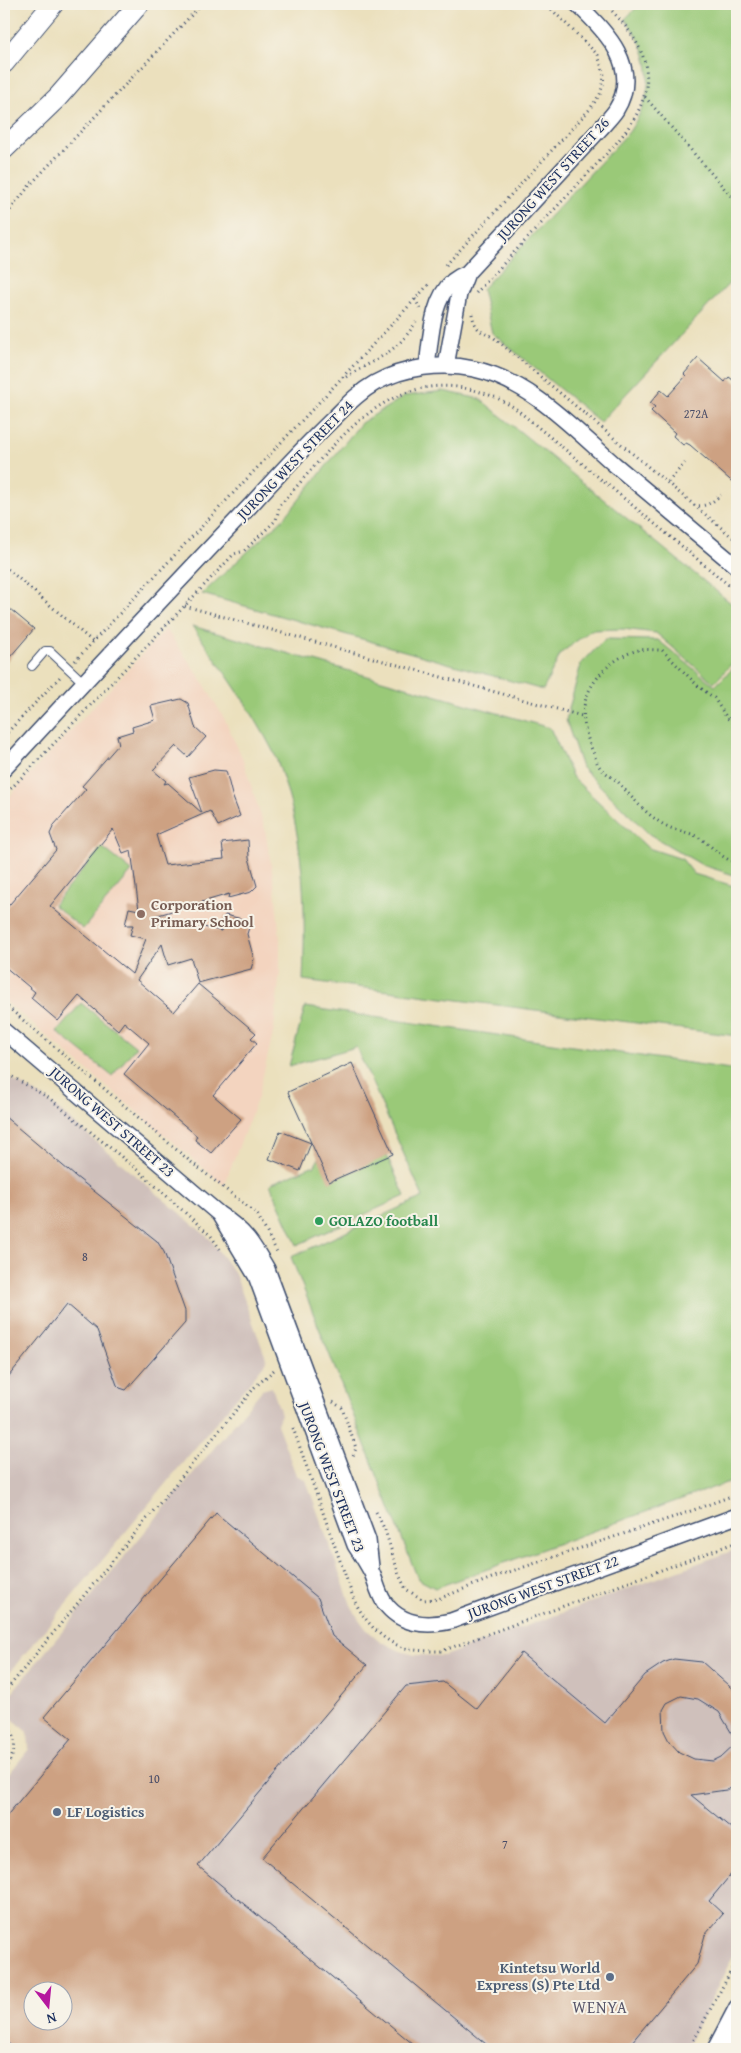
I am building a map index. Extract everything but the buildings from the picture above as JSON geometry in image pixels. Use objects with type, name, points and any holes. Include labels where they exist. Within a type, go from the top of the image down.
[{"type":"main road","points":[[4,63],[52,4]]},
{"type":"main road","points":[[4,149],[58,98],[139,4]]},
{"type":"street","name":"JURONG WEST STREET 26","points":[[427,366],[439,300],[454,280],[467,273],[601,128],[616,109],[623,93],[625,74],[616,46],[577,4]]},
{"type":"street","name":"JURONG WEST STREET 26","points":[[446,366],[459,294],[467,273]]},
{"type":"street","name":"JURONG WEST STREET 24","points":[[4,769],[56,710],[84,683],[310,441],[360,393],[376,382],[396,374],[427,366],[446,366],[475,370],[494,376],[533,396],[737,568]]},
{"type":"street","name":"JURONG WEST STREET 23","points":[[4,1031],[219,1214],[239,1226],[253,1243],[267,1269],[368,1540],[371,1571]]},
{"type":"street","name":"JURONG WEST STREET 22","points":[[371,1571],[384,1601],[393,1612],[406,1621],[422,1625],[436,1625],[737,1516]]},
{"type":"street","points":[[737,2007],[719,2043],[737,2045]]},
{"type":"lane","points":[[32,666],[45,652],[50,651],[84,683]]},
{"type":"path","points":[[4,218],[30,185],[202,4]]},
{"type":"path","points":[[442,270],[590,109],[600,94],[604,75],[598,55],[546,4]]},
{"type":"path","points":[[475,300],[476,294],[626,133],[637,116],[645,97],[646,78],[643,54],[636,38],[623,21],[605,4]]},
{"type":"path","points":[[645,97],[737,204]]},
{"type":"path","points":[[4,736],[285,436],[343,378],[435,277]]},
{"type":"path","points":[[415,299],[422,313]]},
{"type":"path","points":[[474,307],[472,314],[474,325],[480,333],[493,337],[737,541]]},
{"type":"path","points":[[343,378],[388,355],[407,336],[417,321]]},
{"type":"path","points":[[4,796],[234,554],[244,551],[276,520],[280,505],[357,421],[381,403],[405,392],[442,386],[470,390],[492,396],[515,408],[737,592]]},
{"type":"path","points":[[668,482],[685,463]]},
{"type":"path","points":[[691,504],[703,506],[711,503],[721,494]]},
{"type":"path","points":[[4,566],[93,642]]},
{"type":"path","points":[[185,606],[582,716]]},
{"type":"path","points":[[737,724],[727,718],[714,698],[698,686],[662,650],[639,650],[619,658],[601,673],[587,696],[582,716],[589,742],[599,766],[617,780],[630,796],[650,814],[670,828],[690,832],[706,842],[729,861],[737,863]]},
{"type":"path","points":[[4,1004],[190,1162],[257,1214],[280,1257]]},
{"type":"path","points":[[4,1693],[249,1394],[275,1370]]},
{"type":"path","points":[[330,1400],[342,1408],[356,1448],[352,1460]]},
{"type":"path","points":[[372,1504],[406,1589],[423,1600],[438,1599],[497,1576],[737,1494]]},
{"type":"path","points":[[4,1724],[14,1736],[15,1748],[4,1768]]},
{"type":"path","points":[[690,2049],[737,1960]]},
{"type":"shaded area","name":"Corporation Primary School","points":[[166,629],[202,680],[225,720],[242,757],[265,829],[275,888],[280,940],[280,971],[274,1029],[258,1097],[224,1185],[4,1000],[4,802]]},
{"type":"shaded area","points":[[4,1075],[46,1099],[210,1239],[235,1274],[267,1361],[4,1679]]},
{"type":"shaded area","points":[[272,1387],[281,1414],[277,1424],[296,1475],[306,1480],[351,1605],[367,1630],[380,1641],[400,1651],[415,1655],[444,1656],[737,1549],[737,1948],[686,2049],[4,2049],[4,1780],[29,1749],[28,1732],[4,1712],[4,1702],[262,1390]]},
{"type":"green space","points":[[640,4],[737,4],[737,275],[600,422],[492,333],[482,289],[629,132],[638,117],[648,89],[647,61],[635,33],[625,19]]},
{"type":"green space","points":[[443,391],[480,399],[737,608],[737,658],[714,683],[656,633],[623,629],[591,630],[561,653],[543,690],[202,594],[286,516],[361,423],[405,396]]},
{"type":"green space","points":[[192,626],[550,728],[573,778],[648,848],[682,859],[694,874],[737,887],[737,1036],[303,980],[304,903],[300,853],[296,827],[278,762],[256,720]]},
{"type":"green space","points":[[605,639],[658,640],[715,686],[737,664],[737,876],[702,865],[649,834],[582,768],[566,720],[581,664]]},
{"type":"green space","points":[[102,847],[132,871],[83,929],[53,905]]},
{"type":"green space","points":[[81,1003],[136,1047],[112,1076],[57,1032]]},
{"type":"green space","points":[[305,1007],[737,1070],[737,1479],[435,1588],[418,1579],[291,1257],[423,1197],[356,1047],[289,1066]]},
{"type":"green space","name":"GOLAZO football","points":[[322,1153],[387,1156],[405,1196],[297,1245],[270,1184],[312,1166],[314,1167]]},
{"type":"place","name":"Corporation Primary School","points":[[141,914]]},
{"type":"place","name":"GOLAZO football","points":[[319,1221]]},
{"type":"place","name":"LF Logistics","points":[[57,1812]]},
{"type":"place","name":"Kintetsu World Express (S) Pte Ltd","points":[[610,1977]]},
{"type":"district","name":"WENYA","points":[[600,2007]]}]
